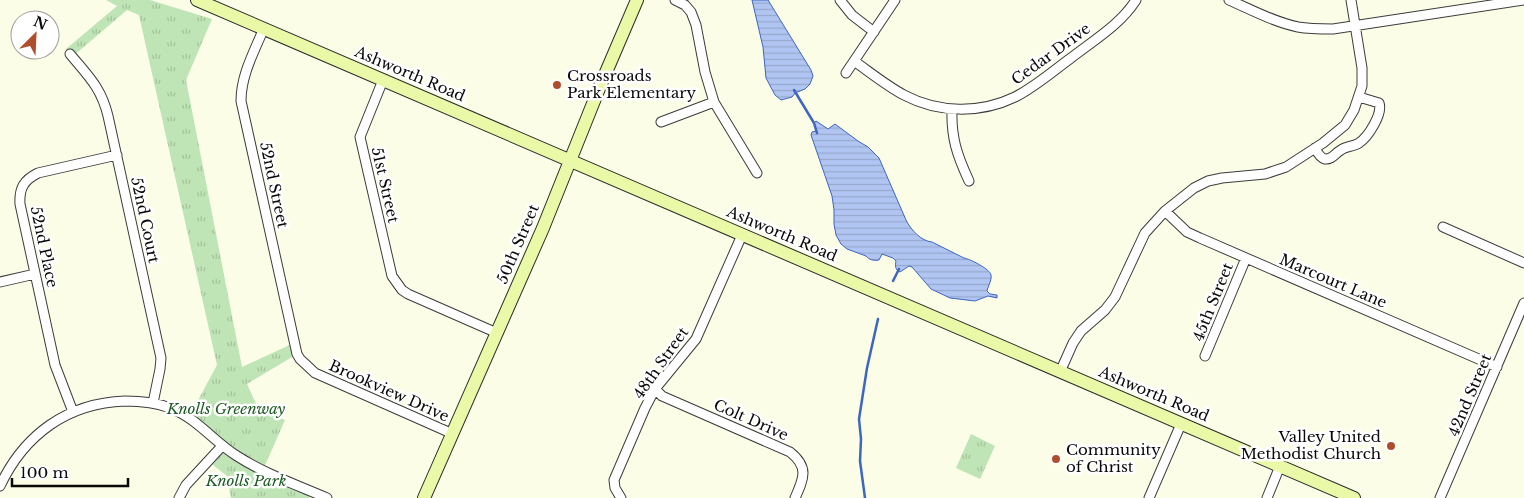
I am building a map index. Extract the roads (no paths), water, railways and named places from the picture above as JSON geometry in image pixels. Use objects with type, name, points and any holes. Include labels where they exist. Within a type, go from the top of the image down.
[{"type":"main road","name":"Ashworth Road","points":[[197,0],[1354,498]]},
{"type":"main road","name":"50th Street","points":[[424,498],[540,236],[636,0]]},
{"type":"street","points":[[675,0],[685,5],[691,12],[696,25],[705,72],[714,102],[757,173]]},
{"type":"street","points":[[840,0],[852,15],[874,32]]},
{"type":"street","points":[[846,73],[895,0]]},
{"type":"street","name":"Cedar Drive","points":[[854,61],[893,89],[928,105],[952,109],[991,106],[1015,97],[1036,83],[1115,25],[1130,10],[1136,0]]},
{"type":"street","points":[[1229,0],[1275,20],[1309,29],[1333,29],[1524,0]]},
{"type":"street","points":[[1060,372],[1073,343],[1081,331],[1105,310],[1116,297],[1145,233],[1165,211],[1194,188],[1208,181],[1265,174],[1286,167],[1345,125],[1354,110],[1362,86],[1362,68],[1351,0]]},
{"type":"street","name":"52nd Street","points":[[264,28],[243,78],[241,88],[242,101],[296,350]]},
{"type":"street","name":"52nd Court","points":[[70,54],[98,88],[104,101],[117,155],[161,358],[153,403]]},
{"type":"street","name":"51st Street","points":[[382,80],[360,137],[390,269],[395,282],[408,294],[497,333]]},
{"type":"street","points":[[1315,148],[1321,158],[1326,160],[1331,159],[1340,150],[1362,141],[1376,120],[1380,107],[1379,103],[1359,96]]},
{"type":"street","points":[[661,122],[714,102]]},
{"type":"street","points":[[952,109],[955,147],[958,159],[969,181]]},
{"type":"street","name":"52nd Place","points":[[74,412],[56,365],[19,193],[23,183],[29,177],[38,173],[117,155]]},
{"type":"street","name":"Marcourt Lane","points":[[1165,211],[1187,232],[1497,366]]},
{"type":"street","points":[[1443,227],[1524,263]]},
{"type":"street","name":"48th Street","points":[[621,498],[615,488],[614,480],[645,408],[655,389],[696,339],[742,235]]},
{"type":"street","name":"45th Street","points":[[1205,356],[1246,258]]},
{"type":"street","points":[[0,282],[35,274]]},
{"type":"street","name":"42nd Street","points":[[1440,498],[1524,303]]},
{"type":"street","name":"Brookview Drive","points":[[296,350],[300,359],[315,373],[452,434]]},
{"type":"street","name":"Colt Drive","points":[[655,389],[662,396],[790,452],[800,462],[804,477],[795,498]]},
{"type":"street","points":[[0,486],[7,471],[24,448],[47,425],[96,404],[136,401],[169,407],[189,417],[222,446],[238,457],[327,498]]},
{"type":"street","points":[[1149,498],[1181,424]]},
{"type":"street","points":[[179,498],[186,485],[222,446]]},
{"type":"street","points":[[1266,498],[1280,466]]},
{"type":"water","points":[[752,0],[768,0],[811,70],[813,76],[810,84],[792,97],[781,100],[775,95],[766,78],[763,47]]},
{"type":"water","points":[[816,121],[828,129],[835,124],[868,147],[879,158],[911,228],[924,240],[975,262],[987,270],[991,277],[987,291],[990,294],[997,295],[997,298],[988,296],[975,301],[950,298],[931,289],[912,267],[909,266],[900,272],[896,269],[896,261],[893,258],[882,254],[879,260],[872,260],[847,249],[841,244],[836,235],[832,196],[811,135],[812,132],[816,131],[814,123]]},
{"type":"waterway","points":[[794,90],[814,123],[817,133]]},
{"type":"waterway","points":[[893,281],[899,269]]},
{"type":"waterway","points":[[865,498],[860,461],[861,439],[859,419],[867,368],[878,319]]},
{"type":"place","name":"Crossroads Park Elementary","points":[[557,85]]},
{"type":"place","name":"Valley United Methodist Church","points":[[1391,446]]},
{"type":"place","name":"Community of Christ","points":[[1056,459]]},
{"type":"park label","name":"Knolls Greenway","points":[[226,409]]},
{"type":"park label","name":"Knolls Park","points":[[246,481]]}]
